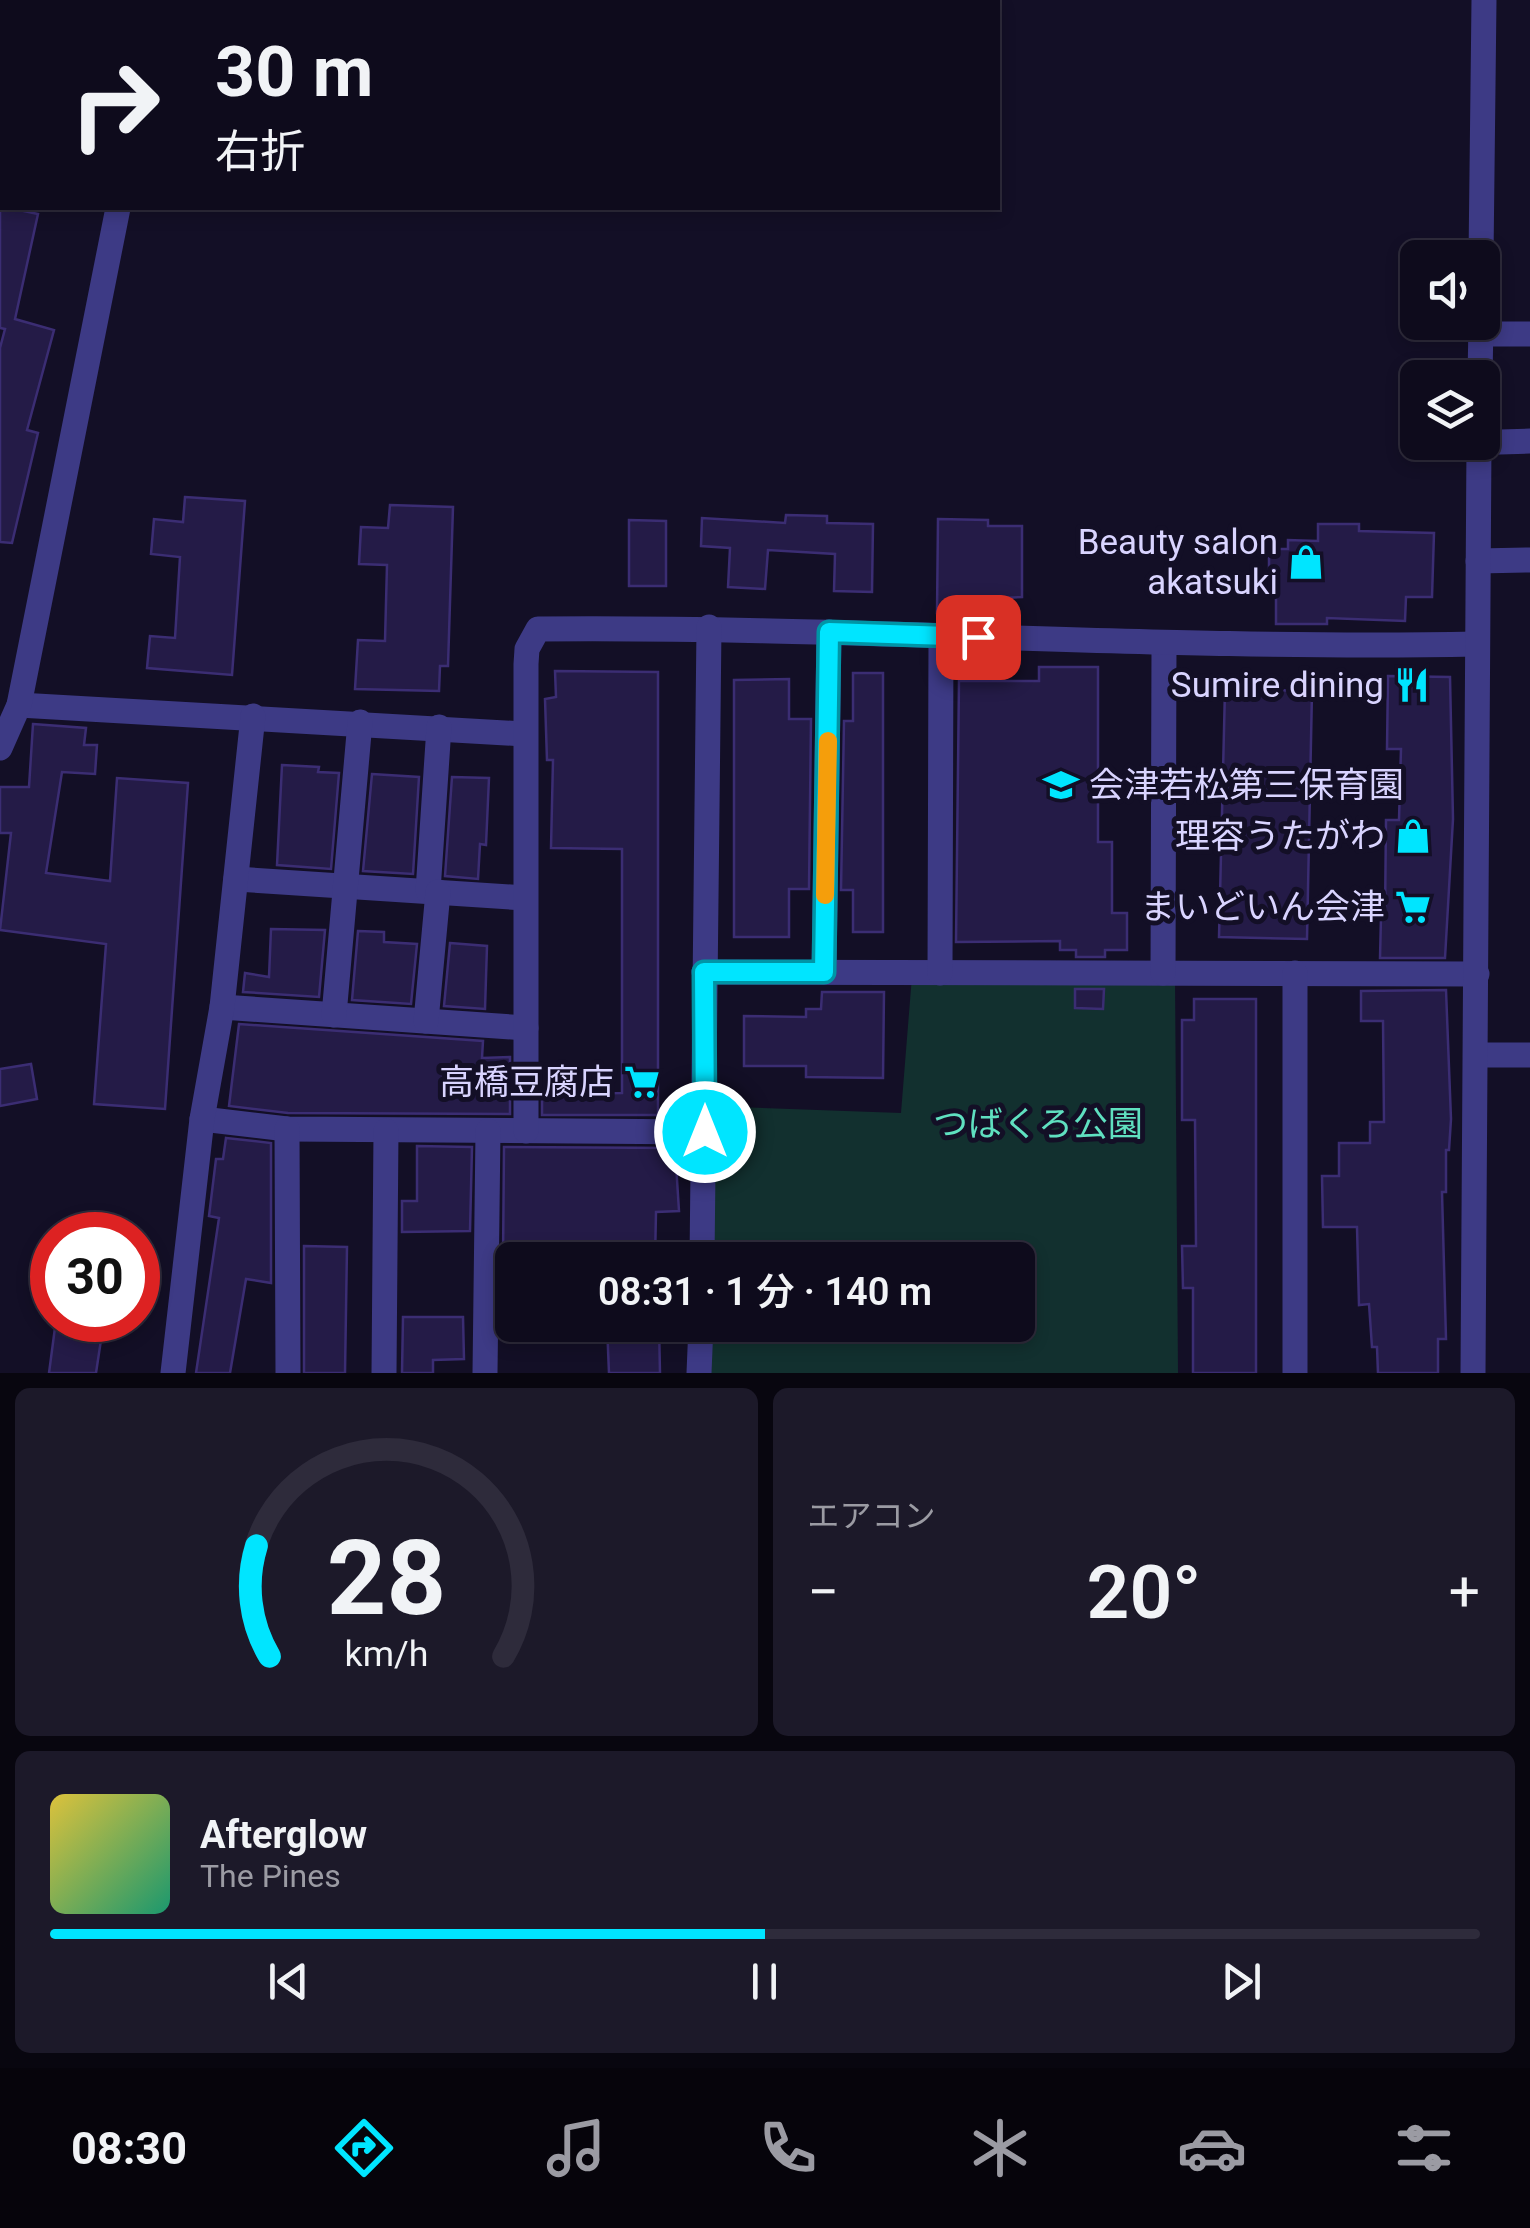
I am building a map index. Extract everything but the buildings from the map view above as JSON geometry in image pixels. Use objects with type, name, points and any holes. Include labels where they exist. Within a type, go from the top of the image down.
[{"type":"street","points":[[1481,240],[1484,0]]},
{"type":"street","points":[[0,748],[19,704],[118,210]]},
{"type":"street","points":[[1500,330],[1530,334]]},
{"type":"street","points":[[1500,442],[1530,441]]},
{"type":"street","points":[[1473,1373],[1476,644],[1481,460]]},
{"type":"street","points":[[1478,562],[1530,560]]},
{"type":"street","points":[[526,1131],[524,734],[527,649],[538,629],[708,627],[1164,645],[1476,644]]},
{"type":"street","points":[[702,1242],[708,627]]},
{"type":"street","points":[[824,972],[829,632]]},
{"type":"street","points":[[940,972],[942,636]]},
{"type":"street","points":[[1162,974],[1164,645]]},
{"type":"street","points":[[19,704],[524,734]]},
{"type":"street","points":[[173,1373],[202,1118],[222,1007],[253,716]]},
{"type":"street","points":[[334,1015],[360,722]]},
{"type":"street","points":[[426,1021],[439,726]]},
{"type":"street","points":[[236,879],[525,898]]},
{"type":"street","points":[[704,972],[1477,974]]},
{"type":"street","points":[[1295,974],[1295,1373]]},
{"type":"street","points":[[222,1007],[526,1028]]},
{"type":"street","points":[[1476,1055],[1530,1056]]},
{"type":"street","points":[[202,1118],[287,1129],[705,1132]]},
{"type":"street","points":[[287,1129],[288,1373]]},
{"type":"street","points":[[384,1373],[386,1131]]},
{"type":"street","points":[[486,1373],[488,1131]]},
{"type":"street","points":[[699,1373],[700,1342]]},
{"type":"green space","name":"つばくろ公園","points":[[912,976],[1175,979],[1178,1373],[704,1373],[704,1342],[1035,1342],[1035,1242],[705,1242],[708,1106],[901,1113]]},
{"type":"slow traffic","points":[[825,895],[828,741]]},
{"type":"place","name":"Beauty salon akatsuki","points":[[1306,562]]},
{"type":"place","name":"Sumire dining","points":[[1412,685]]},
{"type":"place","name":"会津若松第三保育園","points":[[1061,785]]},
{"type":"place","name":"理容うたがわ","points":[[1413,836]]},
{"type":"place","name":"まいどいん会津","points":[[1413,907]]},
{"type":"place","name":"高橋豆腐店","points":[[642,1082]]},
{"type":"route","points":[[705,1132],[704,972],[824,972],[829,632],[978,637]]}]
